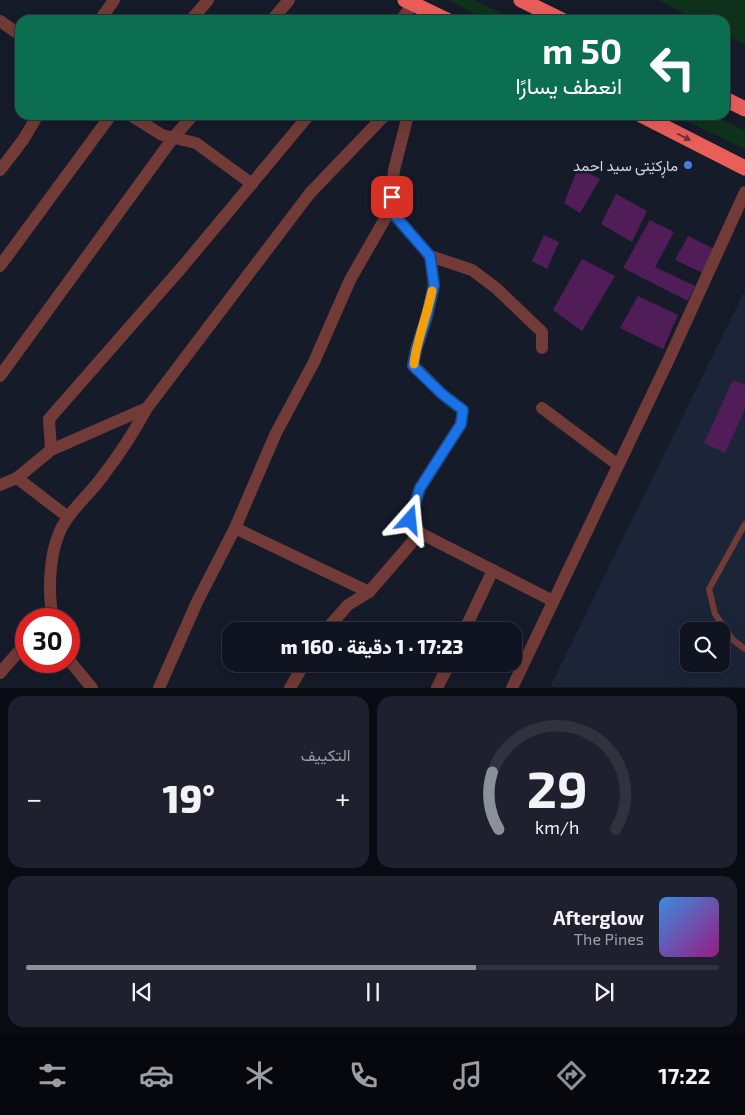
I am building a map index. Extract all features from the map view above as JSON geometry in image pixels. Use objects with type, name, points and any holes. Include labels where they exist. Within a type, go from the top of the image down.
[{"type":"highway","points":[[521,0],[552,15]]},
{"type":"highway","points":[[409,2],[436,15]]},
{"type":"highway","points":[[730,102],[745,109]]},
{"type":"highway","points":[[651,120],[745,168]]},
{"type":"street","points":[[104,15],[114,0]]},
{"type":"street","points":[[195,15],[208,0]]},
{"type":"street","points":[[276,15],[289,0]]},
{"type":"street","points":[[403,15],[409,2]]},
{"type":"street","points":[[0,21],[15,32]]},
{"type":"street","points":[[0,170],[23,140],[35,120]]},
{"type":"street","points":[[0,266],[106,120]]},
{"type":"street","points":[[138,120],[162,135],[196,143],[252,184]]},
{"type":"street","points":[[0,376],[173,138],[189,120]]},
{"type":"street","points":[[51,450],[49,419],[183,266],[305,120]]},
{"type":"street","points":[[51,608],[50,568],[58,534],[68,517],[98,482],[130,438],[147,408],[310,193],[380,120]]},
{"type":"street","points":[[159,688],[197,602],[235,528],[276,433],[314,362],[350,280],[390,210],[394,170],[407,120]]},
{"type":"street","points":[[512,688],[669,359],[745,192]]},
{"type":"street","points":[[390,210],[430,256],[472,270],[521,310],[542,332],[542,348]]},
{"type":"street","points":[[430,256],[434,285],[413,366],[442,394],[463,410],[461,424],[420,488],[410,520],[420,533],[553,601]]},
{"type":"street","points":[[0,485],[17,478],[51,450],[147,408]]},
{"type":"street","points":[[542,408],[618,465]]},
{"type":"street","points":[[17,478],[68,517]]},
{"type":"street","points":[[235,528],[369,592]]},
{"type":"street","points":[[333,622],[348,605],[369,592],[420,533]]},
{"type":"street","points":[[468,622],[493,570]]},
{"type":"street","points":[[0,673],[15,656]]},
{"type":"street","points":[[290,688],[299,672]]},
{"type":"street","points":[[437,688],[445,672]]},
{"type":"street","points":[[80,673],[92,688]]},
{"type":"lane","points":[[745,524],[709,589],[715,614],[733,640],[745,649]]},
{"type":"shaded area","points":[[745,290],[745,687],[550,687]]},
{"type":"green space","points":[[449,0],[474,0],[505,15],[478,15]]},
{"type":"green space","points":[[658,0],[745,0],[745,45],[730,38],[730,15],[687,15]]},
{"type":"green space","points":[[684,120],[722,120],[745,131],[745,149]]},
{"type":"building","points":[[578,168],[600,179],[580,213],[564,203]]},
{"type":"building","points":[[616,194],[647,211],[632,242],[601,224]]},
{"type":"building","points":[[650,220],[674,232],[655,267],[695,286],[688,301],[623,268]]},
{"type":"building","points":[[544,235],[559,242],[547,269],[532,261]]},
{"type":"building","points":[[688,236],[714,249],[703,273],[675,260]]},
{"type":"building","points":[[582,259],[615,276],[582,331],[553,310]]},
{"type":"building","points":[[638,296],[678,315],[663,349],[620,328]]},
{"type":"building","points":[[733,380],[745,385],[745,409],[725,453],[704,443]]},
{"type":"slow traffic","points":[[414,364],[432,291]]},
{"type":"place","name":"ماڕکێتی سید احمد","points":[[688,165]]},
{"type":"route","points":[[392,197],[390,210],[430,256],[434,285],[413,366],[442,394],[463,410],[461,424],[420,488],[410,520]]}]
